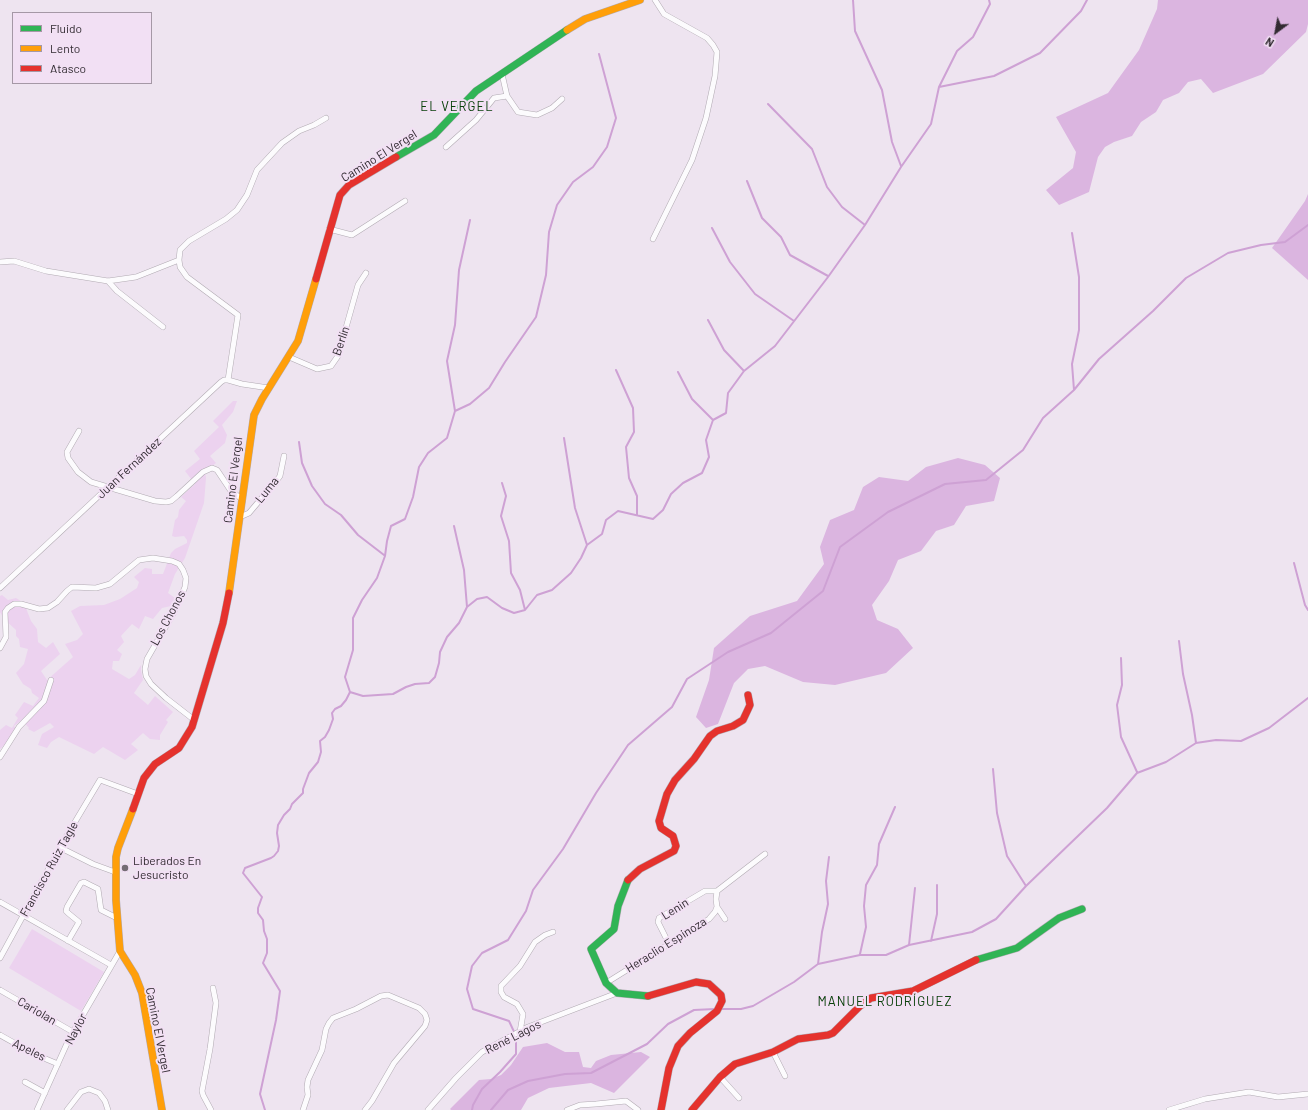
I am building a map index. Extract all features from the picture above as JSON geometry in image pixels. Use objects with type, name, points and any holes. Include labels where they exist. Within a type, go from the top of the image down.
[{"type":"street","name":"Camino El Vergel","points":[[162,1110],[142,993],[135,975],[120,951],[115,872],[118,848],[144,778],[155,764],[173,752],[185,740],[192,727],[225,613],[230,588],[252,421],[269,388],[298,341],[329,228],[340,195],[343,189],[349,185],[434,135],[476,91],[560,34],[585,19],[640,0]]},
{"type":"street","points":[[653,238],[692,160],[706,118],[716,76],[717,52],[713,44],[707,38],[664,14],[655,0]]},
{"type":"street","points":[[502,74],[507,96],[518,112],[537,115],[552,108],[562,99]]},
{"type":"street","points":[[446,147],[476,120],[494,98],[507,96]]},
{"type":"street","points":[[269,388],[242,384],[228,380],[238,315],[186,277],[180,266],[180,250],[189,240],[226,219],[237,210],[247,195],[257,170],[282,143],[299,131],[326,118]]},
{"type":"street","points":[[329,228],[352,235],[405,201]]},
{"type":"street","points":[[0,262],[14,261],[46,271],[108,281],[136,277],[179,260]]},
{"type":"street","name":"Berlín","points":[[289,357],[317,369],[331,366],[338,356],[358,284],[366,273]]},
{"type":"street","points":[[108,281],[116,291],[163,327]]},
{"type":"street","name":"Juan Fernández","points":[[1,585],[109,487],[221,382],[228,380]]},
{"type":"street","points":[[79,431],[67,452],[68,458],[84,478],[100,486],[109,487],[156,501],[166,502],[177,496],[203,472],[212,468],[217,470],[231,491],[242,499]]},
{"type":"street","name":"Luma","points":[[240,517],[249,513],[279,478],[284,456]]},
{"type":"street","name":"Los Chonos","points":[[0,648],[6,637],[5,612],[14,604],[21,604],[34,608],[48,608],[57,602],[72,587],[96,588],[110,584],[139,560],[153,558],[172,561],[180,564],[183,570],[186,578],[185,587],[173,614],[147,659],[145,669],[146,676],[151,684],[166,698],[194,719]]},
{"type":"street","points":[[0,757],[19,728],[44,701],[51,680]]},
{"type":"street","points":[[661,1110],[669,1068],[678,1046],[695,1028],[717,1011],[722,1001],[721,995],[709,984],[696,982],[646,997],[617,994],[606,982],[591,949],[614,929],[618,906],[629,878],[640,869],[674,851],[676,846],[673,836],[661,828],[659,822],[667,794],[675,780],[694,759],[710,736],[717,731],[734,726],[743,720],[750,705],[748,695]]},
{"type":"street","name":"Francisco Ruiz Tagle","points":[[0,958],[2,949],[24,916],[100,780],[138,794]]},
{"type":"street","points":[[61,848],[88,862],[115,872]]},
{"type":"street","points":[[717,891],[765,854]]},
{"type":"street","points":[[68,941],[79,922],[66,911],[81,882],[98,889],[101,910],[117,918]]},
{"type":"street","name":"Heraclio Espinoza","points":[[606,982],[709,919],[717,907],[717,891]]},
{"type":"street","name":"Lenin","points":[[669,944],[658,922],[659,918],[705,892],[717,891]]},
{"type":"street","points":[[0,902],[111,965]]},
{"type":"street","points":[[717,907],[725,918]]},
{"type":"street","points":[[692,1110],[720,1077],[735,1064],[773,1052],[798,1039],[833,1033],[860,1006],[871,998],[913,991],[980,958],[1017,948],[1059,918],[1082,909]]},
{"type":"street","points":[[517,1034],[522,1014],[517,1004],[504,997],[501,992],[502,986],[520,966],[535,942],[545,935],[553,932]]},
{"type":"street","name":"Naylor","points":[[37,1110],[73,1032],[120,951]]},
{"type":"street","points":[[211,1110],[202,1091],[216,1003],[213,988]]},
{"type":"street","name":"Cariolan","points":[[0,990],[73,1032]]},
{"type":"street","name":"René Lagos","points":[[428,1110],[456,1078],[482,1052],[528,1027],[617,994]]},
{"type":"street","points":[[303,1110],[308,1096],[308,1080],[322,1050],[326,1029],[329,1023],[333,1018],[381,996],[388,995],[419,1008],[425,1014],[425,1026],[394,1063],[372,1101],[365,1110]]},
{"type":"street","name":"Apeles","points":[[0,1035],[34,1054],[58,1064]]},
{"type":"street","points":[[773,1052],[785,1076]]},
{"type":"street","points":[[720,1077],[739,1098]]},
{"type":"street","points":[[25,1082],[45,1093]]},
{"type":"street","points":[[67,1110],[81,1092],[89,1089],[100,1093],[108,1110]]},
{"type":"street","points":[[1169,1110],[1205,1099],[1249,1092],[1278,1097],[1308,1094]]},
{"type":"street","points":[[567,1110],[580,1105],[626,1101],[638,1110]]},
{"type":"shaded area","points":[[1158,0],[1308,0],[1308,24],[1306,32],[1263,74],[1213,93],[1201,79],[1188,82],[1179,93],[1163,100],[1156,112],[1141,122],[1132,136],[1114,142],[1105,147],[1098,157],[1089,192],[1059,205],[1046,190],[1073,168],[1076,152],[1056,117],[1108,93],[1139,50],[1157,9]]},
{"type":"shaded area","points":[[1308,194],[1308,280],[1272,248],[1305,201]]},
{"type":"shaded area","points":[[233,401],[237,401],[233,412],[222,425],[227,435],[225,443],[210,456],[216,463],[205,471],[206,478],[204,503],[185,558],[175,574],[168,593],[175,598],[171,606],[162,608],[153,619],[145,616],[139,629],[132,624],[121,636],[124,642],[117,650],[122,654],[119,661],[113,661],[112,669],[129,679],[135,675],[141,665],[143,680],[134,693],[148,705],[155,696],[173,712],[166,720],[168,722],[160,735],[160,740],[150,739],[143,733],[131,744],[138,750],[125,760],[103,747],[94,754],[59,737],[51,742],[47,748],[38,745],[42,734],[54,727],[50,723],[34,732],[28,729],[29,728],[22,720],[14,726],[19,732],[0,749],[0,730],[6,725],[12,728],[18,718],[15,715],[24,702],[33,706],[39,698],[32,693],[31,689],[23,684],[16,673],[24,664],[28,649],[20,647],[19,639],[16,636],[16,630],[4,619],[0,612],[0,596],[2,595],[8,600],[16,598],[24,603],[31,621],[37,629],[38,642],[46,648],[53,642],[60,654],[41,671],[47,680],[73,657],[65,644],[77,640],[83,634],[71,611],[80,606],[104,605],[120,599],[137,588],[139,582],[134,577],[145,568],[152,569],[152,574],[163,574],[171,553],[175,549],[187,543],[184,536],[172,536],[175,520],[178,517],[179,510],[186,501],[181,497],[195,484],[185,471],[200,459],[194,451],[219,427],[213,421]]},
{"type":"shaded area","points":[[958,458],[985,465],[1000,478],[994,501],[966,506],[954,525],[936,531],[921,551],[898,560],[889,581],[872,605],[877,620],[898,629],[913,648],[886,673],[835,685],[803,682],[765,666],[748,669],[734,683],[718,724],[706,728],[696,717],[709,680],[714,648],[750,616],[797,601],[824,564],[820,547],[830,520],[854,510],[863,487],[879,477],[908,481],[926,467]]},
{"type":"shaded area","points":[[32,929],[104,972],[81,1011],[9,968]]},
{"type":"shaded area","points":[[547,1043],[565,1052],[579,1052],[583,1067],[591,1068],[596,1061],[611,1055],[641,1052],[650,1057],[614,1093],[591,1083],[549,1088],[528,1098],[521,1110],[450,1109],[479,1080],[491,1079],[501,1075],[511,1065],[523,1047]]},
{"type":"waterway","points":[[853,0],[855,31],[882,90],[892,142],[901,166]]},
{"type":"waterway","points":[[350,692],[363,696],[393,694],[415,684],[429,683],[435,677],[440,652],[447,637],[459,623],[467,607],[477,599],[487,597],[502,608],[514,613],[525,610],[537,595],[552,590],[571,573],[581,558],[587,545],[602,534],[606,520],[618,511],[653,519],[663,510],[671,494],[683,483],[702,473],[709,457],[706,440],[713,420],[726,413],[728,393],[744,371],[775,346],[828,277],[865,225],[901,167],[931,124],[939,87],[957,51],[973,37],[990,4],[989,0]]},
{"type":"waterway","points":[[939,87],[994,76],[1040,53],[1081,11],[1087,0]]},
{"type":"waterway","points":[[265,1110],[260,1094],[276,1020],[280,991],[263,963],[267,953],[267,939],[264,931],[263,920],[258,913],[258,908],[262,897],[243,873],[245,868],[271,858],[278,851],[278,825],[292,804],[303,793],[309,773],[318,762],[321,752],[320,741],[325,737],[329,730],[333,719],[332,713],[335,709],[341,706],[350,692],[345,677],[353,650],[353,618],[362,600],[377,578],[385,556],[391,526],[405,519],[413,497],[419,467],[428,453],[447,438],[455,411],[470,404],[489,388],[536,317],[546,275],[549,232],[557,205],[573,182],[593,167],[607,147],[616,118],[599,54]]},
{"type":"waterway","points":[[768,104],[812,149],[827,187],[842,207],[865,225]]},
{"type":"waterway","points":[[747,181],[762,218],[781,237],[790,255],[828,276]]},
{"type":"waterway","points":[[455,411],[447,361],[455,325],[459,270],[470,220]]},
{"type":"waterway","points":[[472,1110],[473,1105],[482,1089],[516,1054],[516,1036],[509,1021],[473,1009],[467,989],[472,966],[482,953],[508,940],[526,911],[533,890],[563,849],[596,793],[628,745],[672,707],[687,679],[728,652],[771,633],[823,591],[840,547],[888,512],[945,484],[986,480],[1023,450],[1043,418],[1074,390],[1099,359],[1153,311],[1186,278],[1228,253],[1261,245],[1285,242],[1308,225]]},
{"type":"waterway","points":[[712,228],[730,262],[755,294],[794,321]]},
{"type":"waterway","points":[[1072,233],[1079,277],[1079,330],[1072,364],[1074,390]]},
{"type":"waterway","points":[[708,320],[724,350],[744,371]]},
{"type":"waterway","points":[[616,370],[633,408],[634,432],[626,447],[629,478],[637,496],[637,515]]},
{"type":"waterway","points":[[678,372],[692,399],[713,420]]},
{"type":"waterway","points":[[564,438],[575,508],[587,545]]},
{"type":"waterway","points":[[299,442],[302,463],[312,486],[325,504],[341,515],[358,535],[384,555]]},
{"type":"waterway","points":[[502,483],[506,496],[501,516],[509,541],[511,573],[520,590],[525,610]]},
{"type":"waterway","points":[[454,526],[464,570],[467,607]]},
{"type":"waterway","points":[[1294,563],[1305,605],[1308,610]]},
{"type":"waterway","points":[[1179,641],[1183,674],[1192,715],[1196,743]]},
{"type":"waterway","points":[[1121,658],[1122,685],[1117,705],[1121,737],[1137,772]]},
{"type":"waterway","points":[[719,1009],[741,1009],[753,1006],[794,982],[818,964],[860,955],[886,955],[909,945],[972,932],[996,919],[1026,886],[1107,808],[1137,773],[1166,762],[1196,743],[1216,740],[1241,741],[1269,728],[1308,698]]},
{"type":"waterway","points":[[993,769],[997,813],[1007,856],[1026,886]]},
{"type":"waterway","points":[[860,954],[866,927],[864,906],[866,885],[877,865],[879,844],[895,807]]},
{"type":"waterway","points":[[818,964],[822,932],[828,904],[826,881],[829,857]]},
{"type":"waterway","points":[[931,941],[937,914],[937,885]]},
{"type":"waterway","points":[[909,945],[915,888]]},
{"type":"waterway","points":[[491,1110],[508,1090],[528,1081],[565,1074],[591,1073],[647,1044],[668,1024],[694,1010],[715,1009]]},
{"type":"traffic: fast","points":[[396,157],[434,135],[476,91],[567,30]]},
{"type":"traffic: fast","points":[[628,880],[618,906],[614,929],[591,949],[606,983],[617,993],[648,996]]},
{"type":"traffic: fast","points":[[976,960],[1017,948],[1059,918],[1082,909]]},
{"type":"traffic: slow","points":[[567,30],[585,19],[640,0]]},
{"type":"traffic: slow","points":[[229,593],[254,415],[262,399],[298,341],[316,279]]},
{"type":"traffic: slow","points":[[133,809],[116,857],[116,900],[120,951],[135,975],[142,993],[162,1110]]},
{"type":"traffic: jam","points":[[316,279],[340,195],[349,185],[396,157]]},
{"type":"traffic: jam","points":[[133,809],[144,778],[155,764],[179,748],[192,727],[223,623],[229,593]]},
{"type":"traffic: jam","points":[[628,880],[640,869],[674,851],[676,846],[673,836],[661,828],[659,821],[667,794],[675,780],[694,759],[710,736],[717,731],[733,726],[743,720],[750,705],[748,695]]},
{"type":"traffic: jam","points":[[692,1110],[720,1077],[735,1064],[773,1052],[798,1039],[833,1033],[860,1006],[871,998],[913,991],[976,960]]},
{"type":"traffic: jam","points":[[648,996],[696,982],[709,984],[721,995],[722,1001],[717,1011],[690,1033],[678,1046],[669,1068],[661,1110]]},
{"type":"place","name":"Liberados En Jesucristo","points":[[125,868]]},
{"type":"district","name":"EL VERGEL","points":[[457,107]]},
{"type":"district","name":"MANUEL RODRÍGUEZ","points":[[885,1002]]}]
